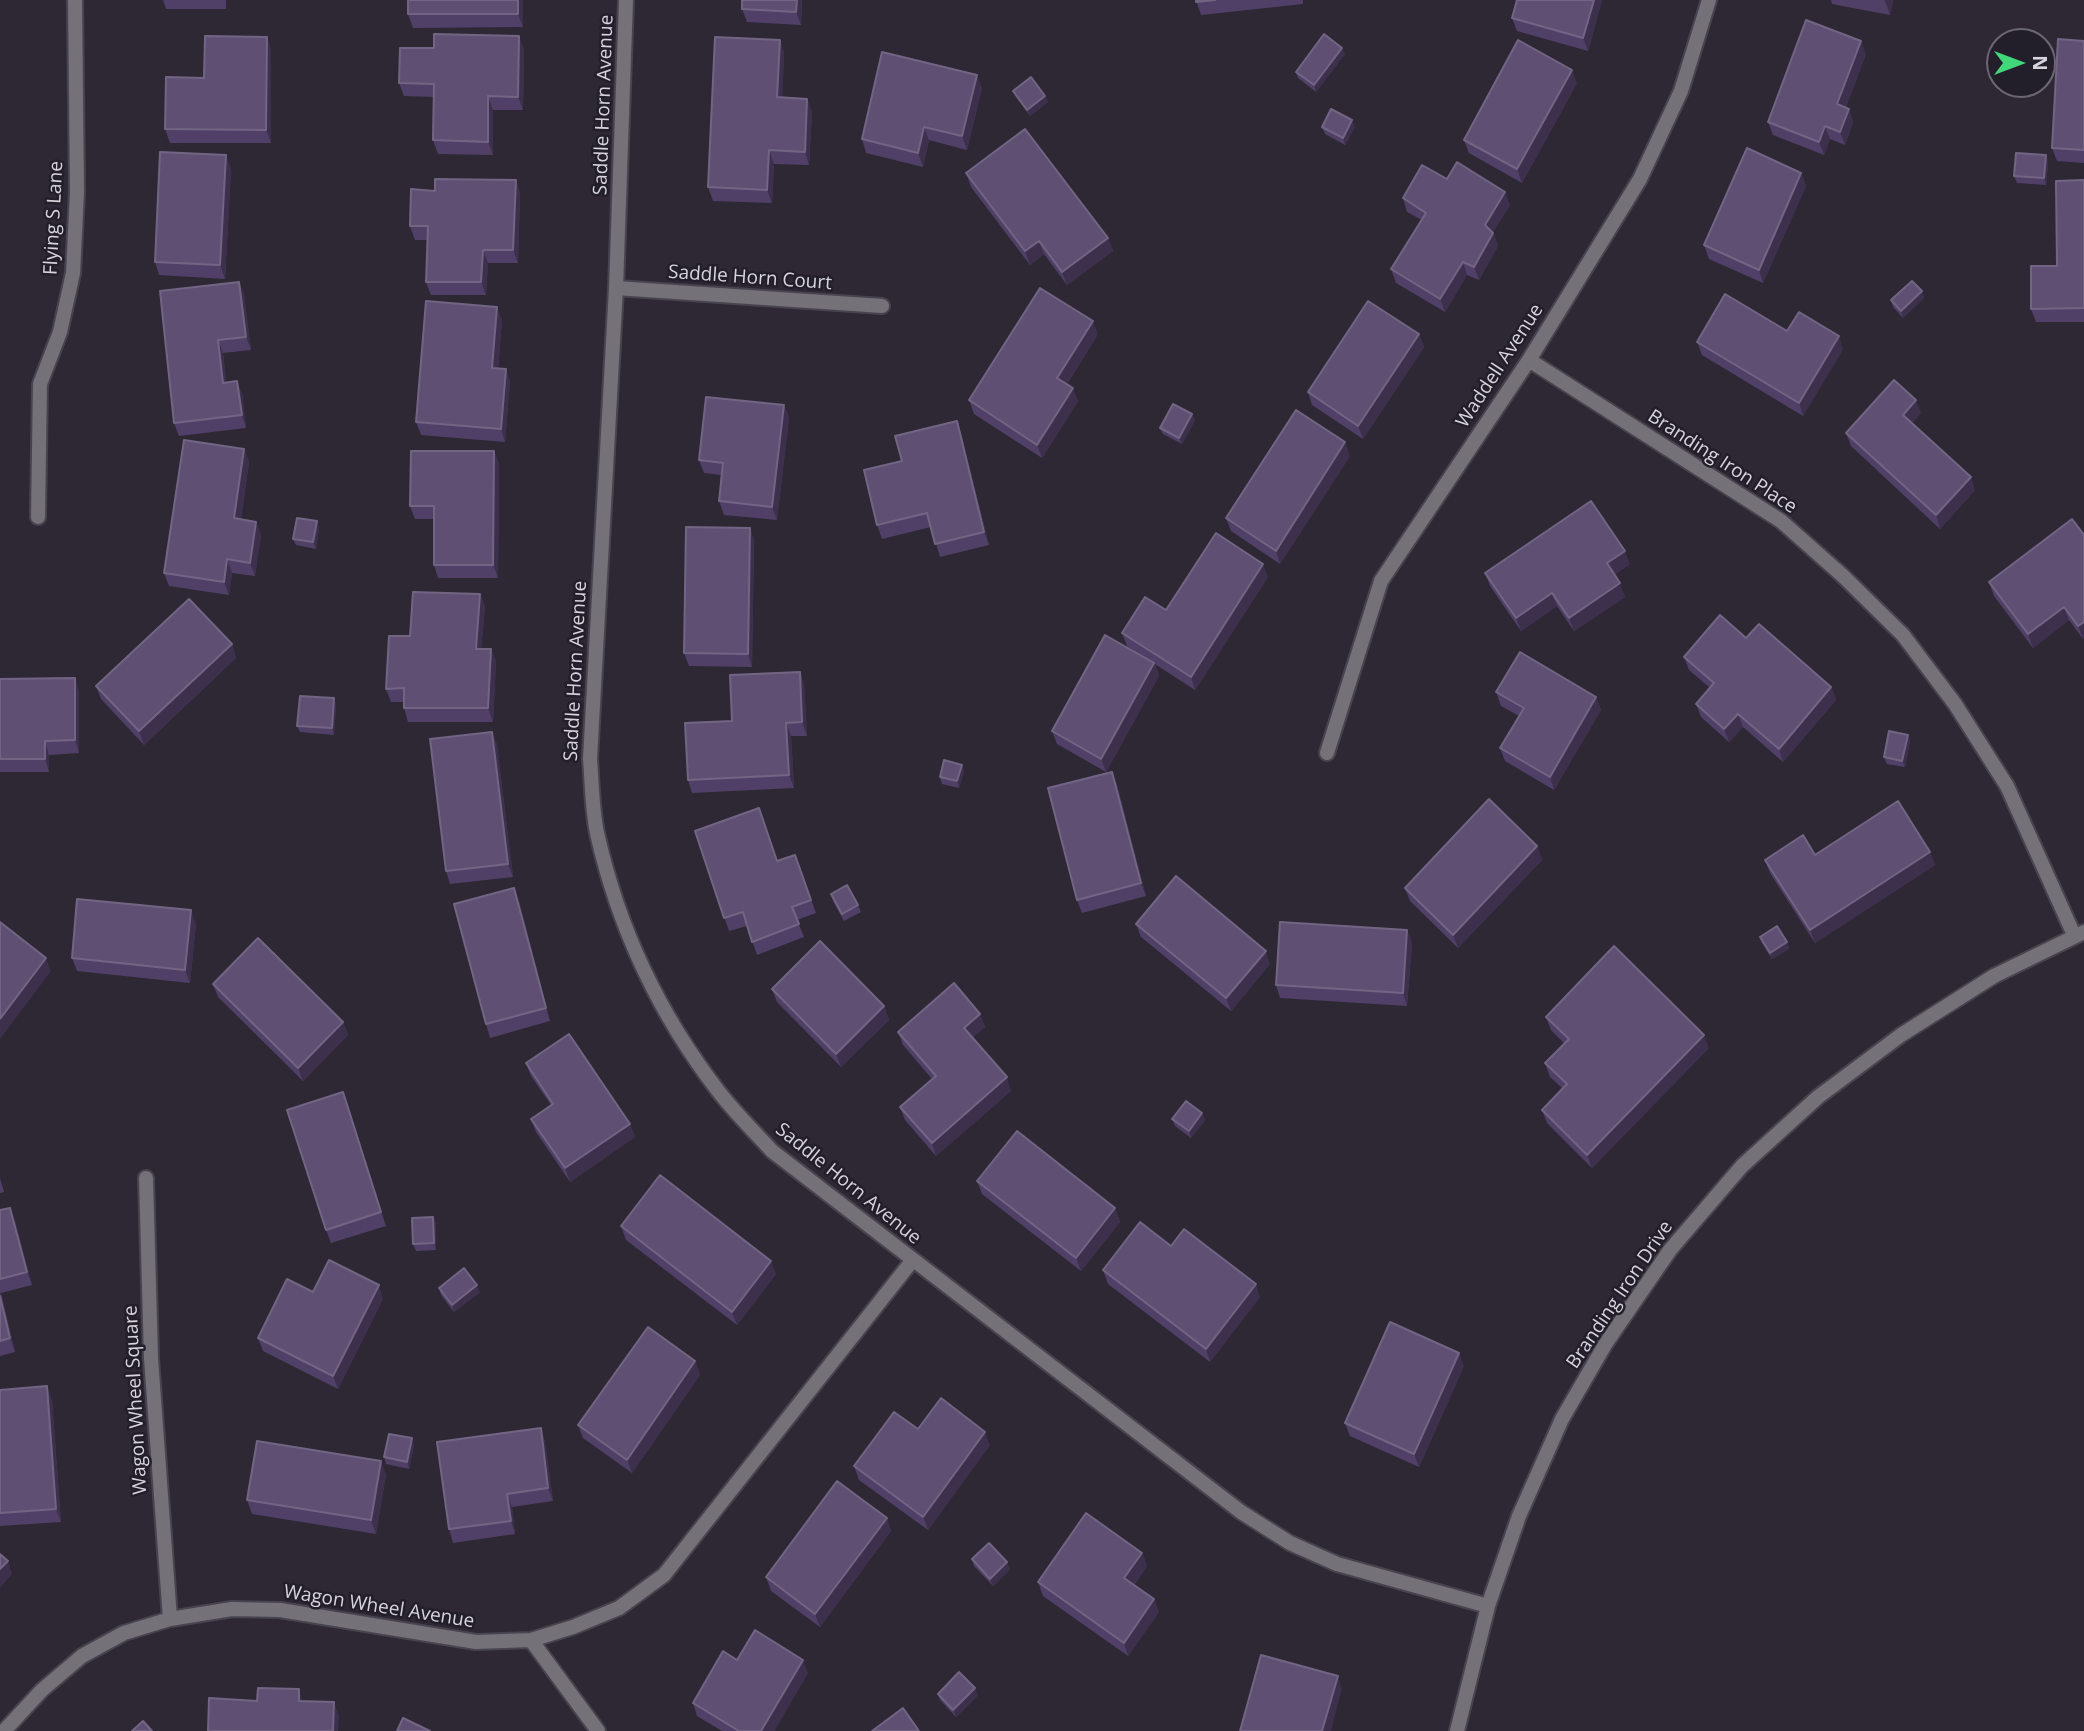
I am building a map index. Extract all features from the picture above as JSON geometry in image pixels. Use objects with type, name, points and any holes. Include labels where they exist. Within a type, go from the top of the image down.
[{"type":"street","name":"Flying S Lane","points":[[38,517],[40,384],[60,332],[73,272],[77,192],[75,0]]},
{"type":"street","name":"Saddle Horn Avenue","points":[[626,0],[616,288],[590,759],[597,831],[614,896],[644,972],[677,1034],[719,1093],[772,1151],[1241,1512],[1290,1543],[1337,1564],[1488,1606]]},
{"type":"street","name":"Waddell Avenue","points":[[1327,753],[1381,580],[1529,360],[1640,179],[1681,91],[1709,0]]},
{"type":"street","name":"Saddle Horn Court","points":[[616,288],[882,306]]},
{"type":"street","name":"Branding Iron Place","points":[[1529,360],[1781,521],[1843,576],[1903,635],[1955,704],[2007,786],[2079,934]]},
{"type":"street","name":"Branding Iron Drive","points":[[1457,1731],[1488,1606],[1519,1516],[1562,1419],[1606,1343],[1670,1250],[1742,1166],[1818,1097],[1901,1035],[1994,976],[2079,934]]},
{"type":"street","name":"Wagon Wheel Square","points":[[146,1178],[151,1358],[170,1619]]},
{"type":"street","name":"Wagon Wheel Avenue","points":[[4,1731],[42,1690],[82,1656],[124,1633],[170,1619],[232,1609],[280,1610],[476,1642],[531,1640],[619,1608],[664,1575],[912,1261]]},
{"type":"street","points":[[531,1640],[598,1731]]},
{"type":"building","points":[[408,0],[518,0],[518,14],[408,14]]},
{"type":"building","points":[[742,0],[797,0],[796,12],[742,9]]},
{"type":"building","points":[[1517,0],[1594,0],[1583,38],[1512,18]]},
{"type":"building","points":[[1806,20],[1861,41],[1837,104],[1849,109],[1840,132],[1825,126],[1819,142],[1768,122]]},
{"type":"building","points":[[434,34],[519,36],[518,97],[488,96],[488,142],[433,140],[434,84],[399,83],[400,48],[434,48]]},
{"type":"building","points":[[1324,34],[1342,48],[1314,85],[1296,72]]},
{"type":"building","points":[[205,36],[267,37],[266,130],[165,129],[166,77],[204,78]]},
{"type":"building","points":[[715,37],[780,40],[777,97],[807,99],[805,152],[769,150],[767,190],[708,187]]},
{"type":"building","points":[[2058,39],[2084,41],[2084,150],[2052,148]]},
{"type":"building","points":[[1518,40],[1572,70],[1517,169],[1464,140]]},
{"type":"building","points":[[882,52],[977,75],[962,136],[924,127],[918,153],[862,139]]},
{"type":"building","points":[[1031,77],[1045,96],[1027,110],[1013,91]]},
{"type":"building","points":[[1331,109],[1352,120],[1343,138],[1322,127]]},
{"type":"building","points":[[1025,129],[1108,238],[1062,272],[1039,241],[1025,251],[966,173]]},
{"type":"building","points":[[1747,148],[1801,173],[1759,270],[1704,245]]},
{"type":"building","points":[[160,152],[226,155],[220,265],[155,262]]},
{"type":"building","points":[[2016,153],[2046,155],[2044,178],[2014,176]]},
{"type":"building","points":[[1457,162],[1505,192],[1485,225],[1493,233],[1474,267],[1463,262],[1440,299],[1391,269],[1426,213],[1403,198],[1422,165],[1447,179]]},
{"type":"building","points":[[435,179],[516,180],[513,250],[483,250],[481,282],[426,282],[428,226],[410,226],[411,189],[435,191]]},
{"type":"building","points":[[2084,180],[2084,308],[2031,309],[2031,266],[2057,266],[2056,181]]},
{"type":"building","points":[[1912,281],[1922,291],[1901,311],[1891,300]]},
{"type":"building","points":[[239,282],[246,337],[218,340],[223,383],[237,381],[242,415],[174,423],[160,291]]},
{"type":"building","points":[[1040,288],[1093,321],[1057,378],[1073,388],[1037,445],[969,400]]},
{"type":"building","points":[[1725,294],[1787,331],[1799,312],[1839,336],[1799,403],[1697,342]]},
{"type":"building","points":[[426,301],[497,307],[492,368],[506,369],[501,429],[416,422]]},
{"type":"building","points":[[1368,301],[1419,334],[1358,426],[1308,392]]},
{"type":"building","points":[[1894,380],[1916,400],[1903,415],[1971,477],[1936,515],[1846,433]]},
{"type":"building","points":[[706,397],[784,405],[772,507],[719,501],[723,463],[699,460]]},
{"type":"building","points":[[1173,404],[1192,414],[1179,438],[1160,428]]},
{"type":"building","points":[[1296,410],[1345,442],[1276,551],[1226,518]]},
{"type":"building","points":[[957,421],[984,532],[935,544],[927,513],[877,525],[864,470],[902,461],[895,436]]},
{"type":"building","points":[[184,440],[244,449],[234,518],[256,522],[250,563],[227,559],[224,582],[164,573]]},
{"type":"building","points":[[411,451],[494,451],[493,565],[434,565],[434,506],[410,506]]},
{"type":"building","points":[[1591,501],[1625,551],[1607,563],[1620,583],[1569,618],[1552,593],[1516,618],[1485,573]]},
{"type":"building","points":[[297,518],[317,521],[313,542],[293,539]]},
{"type":"building","points":[[2072,519],[2084,535],[2084,622],[2078,626],[2064,607],[2028,634],[1989,582]]},
{"type":"building","points":[[686,527],[750,528],[748,654],[684,653]]},
{"type":"building","points":[[1216,533],[1263,564],[1191,677],[1122,633],[1145,597],[1166,610]]},
{"type":"building","points":[[413,592],[480,594],[476,649],[491,649],[488,708],[404,708],[404,688],[386,689],[389,636],[410,636]]},
{"type":"building","points":[[189,599],[232,644],[139,731],[96,686]]},
{"type":"building","points":[[1720,615],[1746,638],[1759,624],[1831,687],[1779,749],[1738,714],[1724,729],[1696,704],[1714,683],[1684,657]]},
{"type":"building","points":[[1105,635],[1154,663],[1101,759],[1052,731]]},
{"type":"building","points":[[1520,652],[1596,697],[1550,777],[1500,748],[1524,708],[1496,692]]},
{"type":"building","points":[[800,672],[802,722],[786,723],[789,775],[688,780],[685,723],[732,721],[730,675]]},
{"type":"building","points":[[75,678],[75,740],[45,741],[45,759],[0,759],[0,679]]},
{"type":"building","points":[[300,696],[334,698],[332,728],[297,726]]},
{"type":"building","points":[[1889,731],[1908,735],[1902,761],[1884,757]]},
{"type":"building","points":[[492,732],[508,864],[446,871],[430,739]]},
{"type":"building","points":[[944,760],[962,765],[957,781],[940,777]]},
{"type":"building","points":[[1112,772],[1141,883],[1077,900],[1048,788]]},
{"type":"building","points":[[1489,799],[1537,846],[1453,935],[1405,888]]},
{"type":"building","points":[[1898,801],[1930,852],[1810,930],[1765,860],[1803,835],[1815,855]]},
{"type":"building","points":[[759,808],[777,861],[795,855],[811,900],[792,907],[799,924],[752,942],[743,912],[724,918],[695,831]]},
{"type":"building","points":[[1176,876],[1266,951],[1226,998],[1136,924]]},
{"type":"building","points":[[847,885],[858,905],[842,914],[831,894]]},
{"type":"building","points":[[514,888],[546,1008],[486,1024],[454,904]]},
{"type":"building","points":[[77,899],[191,910],[185,970],[72,958]]},
{"type":"building","points":[[0,922],[46,958],[0,1019]]},
{"type":"building","points":[[1280,922],[1407,930],[1403,993],[1276,985]]},
{"type":"building","points":[[1777,926],[1787,942],[1770,953],[1760,937]]},
{"type":"building","points":[[258,938],[343,1022],[298,1068],[213,984]]},
{"type":"building","points":[[820,941],[884,1006],[836,1054],[772,989]]},
{"type":"building","points":[[1614,946],[1704,1035],[1587,1155],[1542,1110],[1567,1084],[1545,1063],[1569,1039],[1546,1017]]},
{"type":"building","points":[[954,983],[980,1014],[964,1028],[1007,1077],[932,1143],[900,1107],[936,1076],[898,1032]]},
{"type":"building","points":[[569,1034],[630,1124],[565,1168],[531,1119],[553,1104],[526,1063]]},
{"type":"building","points":[[343,1092],[381,1212],[326,1230],[287,1110]]},
{"type":"building","points":[[1186,1101],[1202,1113],[1189,1131],[1172,1119]]},
{"type":"building","points":[[1017,1131],[1115,1208],[1076,1258],[977,1181]]},
{"type":"building","points":[[660,1175],[771,1261],[732,1312],[621,1226]]},
{"type":"building","points":[[10,1208],[27,1272],[0,1279],[0,1210]]},
{"type":"building","points":[[433,1217],[434,1243],[413,1244],[412,1218]]},
{"type":"building","points":[[1140,1222],[1171,1246],[1184,1229],[1256,1284],[1206,1349],[1103,1270]]},
{"type":"building","points":[[329,1260],[379,1285],[333,1376],[258,1338],[287,1279],[313,1292]]},
{"type":"building","points":[[464,1268],[477,1285],[452,1305],[439,1288]]},
{"type":"building","points":[[0,1296],[10,1338],[0,1341]]},
{"type":"building","points":[[1390,1322],[1459,1353],[1414,1454],[1345,1423]]},
{"type":"building","points":[[648,1327],[695,1361],[627,1460],[578,1425]]},
{"type":"building","points":[[47,1386],[56,1509],[0,1513],[0,1390]]},
{"type":"building","points":[[941,1398],[985,1432],[923,1517],[854,1466],[894,1412],[918,1429]]},
{"type":"building","points":[[541,1428],[548,1488],[507,1494],[511,1521],[449,1529],[437,1442]]},
{"type":"building","points":[[389,1434],[412,1438],[407,1462],[384,1457]]},
{"type":"building","points":[[257,1441],[381,1461],[371,1520],[247,1500]]},
{"type":"building","points":[[837,1481],[887,1518],[815,1614],[766,1577]]},
{"type":"building","points":[[1086,1513],[1142,1553],[1124,1578],[1154,1599],[1124,1643],[1038,1582]]},
{"type":"building","points":[[989,1543],[1007,1562],[990,1579],[972,1559]]},
{"type":"building","points":[[0,1554],[8,1561],[0,1569]]},
{"type":"building","points":[[755,1630],[803,1660],[761,1731],[739,1731],[693,1703],[723,1651],[737,1660]]},
{"type":"building","points":[[1261,1655],[1338,1676],[1322,1731],[1240,1731]]},
{"type":"building","points":[[959,1672],[975,1688],[953,1710],[938,1694]]},
{"type":"building","points":[[258,1688],[299,1689],[299,1701],[334,1702],[333,1731],[208,1731],[209,1698],[257,1701]]},
{"type":"building","points":[[903,1708],[919,1731],[872,1731]]},
{"type":"building","points":[[403,1718],[430,1731],[397,1731]]},
{"type":"building","points":[[143,1721],[152,1731],[132,1731]]}]
